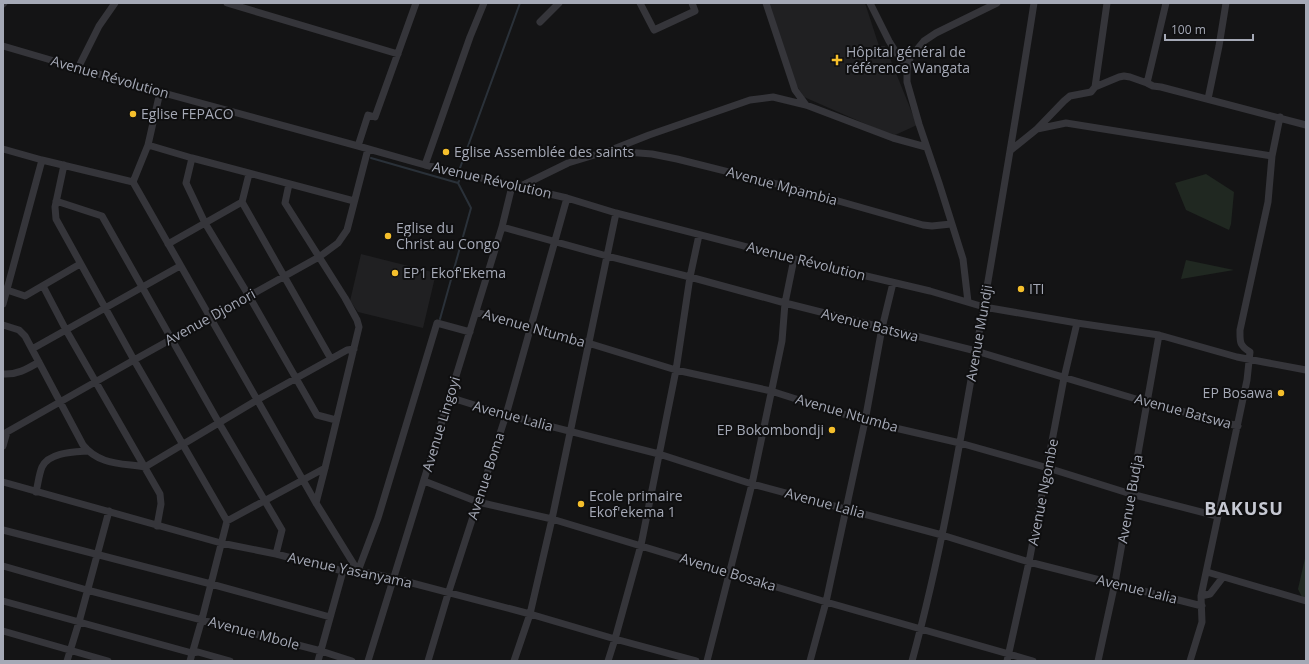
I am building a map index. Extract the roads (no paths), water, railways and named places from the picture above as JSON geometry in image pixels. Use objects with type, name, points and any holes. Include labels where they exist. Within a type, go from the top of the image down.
[{"type":"street","points":[[78,68],[99,26],[115,3]]},
{"type":"street","points":[[227,3],[398,54]]},
{"type":"street","points":[[358,146],[368,115],[375,117],[416,3]]},
{"type":"street","points":[[425,164],[470,37],[484,3]]},
{"type":"street","points":[[540,22],[558,3]]},
{"type":"street","points":[[640,3],[654,30],[695,11],[692,3]]},
{"type":"street","points":[[766,3],[795,90],[806,105]]},
{"type":"street","points":[[870,3],[889,41],[907,70]]},
{"type":"street","points":[[968,302],[962,259],[907,82],[907,70],[910,58],[924,41],[936,33],[997,3]]},
{"type":"street","name":"Avenue Mundji","points":[[912,661],[942,535],[960,443],[1011,150],[1034,3]]},
{"type":"street","points":[[1011,150],[1037,129],[1064,100],[1070,96],[1091,92],[1095,87],[1107,3]]},
{"type":"street","points":[[1147,82],[1166,3]]},
{"type":"street","points":[[1208,99],[1226,3]]},
{"type":"street","name":"Avenue Révolution","points":[[3,46],[160,92],[425,164],[515,187],[567,198],[616,213],[699,235],[930,291],[984,307],[1159,335],[1249,360],[1306,370]]},
{"type":"street","points":[[1095,87],[1124,76],[1147,82],[1153,86],[1280,117],[1306,125]]},
{"type":"street","points":[[133,182],[148,144],[160,92]]},
{"type":"street","points":[[515,187],[568,163],[611,150],[649,134],[750,100],[773,97],[806,105],[893,138],[926,147]]},
{"type":"street","points":[[1190,661],[1202,622],[1201,596],[1247,380],[1250,352],[1242,347],[1240,342],[1240,330],[1268,202],[1272,156],[1280,117]]},
{"type":"street","points":[[1037,129],[1066,123],[1272,156]]},
{"type":"street","points":[[148,144],[192,158],[354,202]]},
{"type":"street","name":"Avenue Djonori","points":[[3,446],[5,431],[60,402],[319,257],[338,243],[347,230],[368,148]]},
{"type":"street","points":[[3,149],[133,182],[316,503],[358,571]]},
{"type":"street","name":"Avenue Mpambia","points":[[611,150],[652,154],[677,159],[789,187],[923,225],[932,226],[951,224]]},
{"type":"street","points":[[192,158],[186,183],[205,222],[317,415],[336,420]]},
{"type":"street","points":[[3,304],[5,289],[42,160]]},
{"type":"street","points":[[64,165],[56,201],[56,219],[105,309],[226,521],[190,661]]},
{"type":"street","points":[[249,174],[242,202],[331,359]]},
{"type":"street","points":[[289,184],[285,203],[357,320],[358,333],[316,503]]},
{"type":"street","name":"Avenue Lingoyi","points":[[368,661],[424,481],[448,397],[470,332],[515,187]]},
{"type":"street","name":"Avenue Boma","points":[[428,661],[506,415],[567,198]]},
{"type":"street","points":[[56,201],[102,216],[219,423],[282,530],[276,554]]},
{"type":"street","points":[[168,244],[242,202]]},
{"type":"street","points":[[514,661],[530,614],[552,519],[616,213]]},
{"type":"street","name":"Avenue Batswa","points":[[502,227],[784,303],[976,351],[1146,402],[1238,426]]},
{"type":"street","points":[[608,661],[641,545],[676,370],[690,277],[699,235]]},
{"type":"street","points":[[707,661],[752,484],[782,341],[784,303],[794,259]]},
{"type":"street","points":[[5,289],[26,296],[80,264]]},
{"type":"street","points":[[32,349],[180,266]]},
{"type":"street","points":[[810,661],[826,602],[865,421],[882,328],[893,283]]},
{"type":"street","points":[[43,286],[66,330],[160,494],[161,504],[157,526]]},
{"type":"street","name":"Avenue Ntumba","points":[[476,312],[588,343],[676,370],[772,391],[865,421],[960,443],[1131,494],[1217,516]]},
{"type":"street","points":[[358,571],[378,518],[437,323],[470,332]]},
{"type":"street","name":"Avenue Ngombe","points":[[1008,658],[1048,468],[1064,378],[1077,323]]},
{"type":"street","points":[[3,325],[22,332],[88,451],[96,457],[104,460],[145,467],[257,400],[347,350],[354,349]]},
{"type":"street","name":"Avenue Budja","points":[[1098,661],[1115,583],[1159,335]]},
{"type":"street","points":[[3,374],[15,374],[25,371],[39,362]]},
{"type":"street","name":"Avenue Lalia","points":[[448,397],[506,415],[659,454],[752,484],[942,535],[1029,562],[1202,606]]},
{"type":"street","points":[[36,492],[42,466],[47,461],[61,453],[88,451]]},
{"type":"street","points":[[226,521],[325,468]]},
{"type":"street","name":"Avenue Bosaka","points":[[424,481],[478,502],[552,519],[826,602],[921,628],[1008,658],[1033,661]]},
{"type":"street","name":"Avenue Yasanyama","points":[[3,482],[221,543],[276,554],[343,571],[358,571],[393,578],[448,594],[530,614],[696,661]]},
{"type":"street","points":[[67,661],[109,511]]},
{"type":"street","points":[[3,530],[211,584],[330,617]]},
{"type":"street","name":"Avenue Mbole","points":[[3,566],[87,590],[321,651],[352,661]]},
{"type":"street","points":[[318,661],[343,571]]},
{"type":"street","points":[[1207,572],[1306,601]]},
{"type":"street","points":[[1201,596],[1210,594],[1223,577]]},
{"type":"street","points":[[3,601],[192,653],[198,652],[230,661]]},
{"type":"street","points":[[3,632],[108,661]]},
{"type":"waterway","points":[[460,168],[520,3]]},
{"type":"waterway","points":[[371,158],[458,183],[459,181]]},
{"type":"waterway","points":[[440,319],[471,208],[458,183]]},
{"type":"place","name":"Hôpital général de référence Wangata","points":[[837,60]]},
{"type":"place","name":"Eglise FEPACO","points":[[133,114]]},
{"type":"place","name":"Eglise Assemblée des saints","points":[[446,152]]},
{"type":"place","name":"Eglise du Christ au Congo","points":[[388,236]]},
{"type":"place","name":"EP1 Ekof'Ekema","points":[[395,273]]},
{"type":"place","name":"ITI","points":[[1021,289]]},
{"type":"place","name":"EP Bosawa","points":[[1281,393]]},
{"type":"place","name":"EP Bokombondji","points":[[832,430]]},
{"type":"place","name":"Ecole primaire Ekof'ekema 1","points":[[581,504]]},
{"type":"district","name":"BAKUSU","points":[[1244,509]]}]
